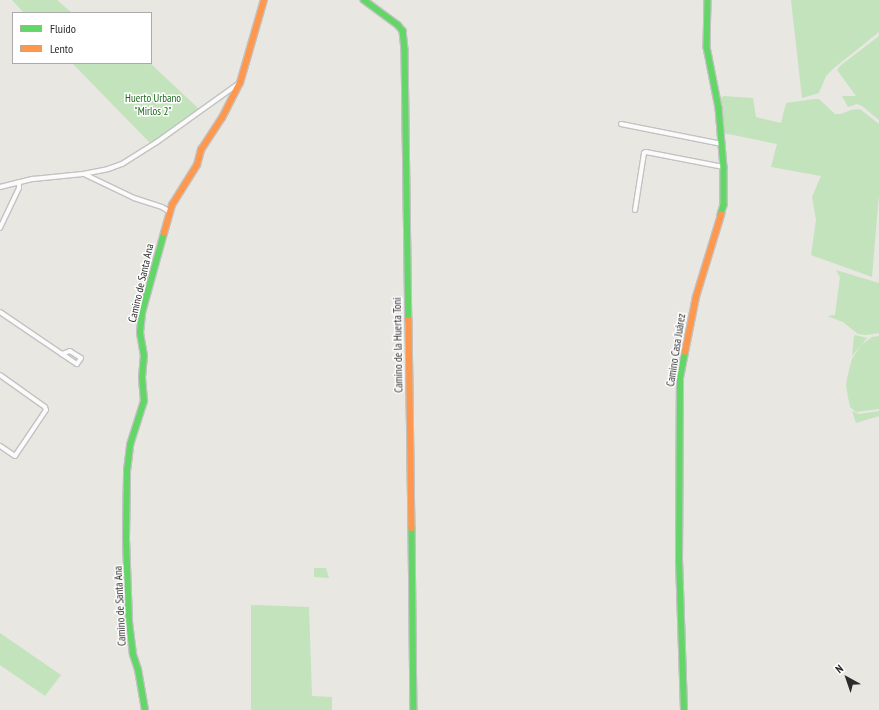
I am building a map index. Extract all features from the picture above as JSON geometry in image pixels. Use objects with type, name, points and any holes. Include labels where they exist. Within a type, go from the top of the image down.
[{"type":"street","name":"Camino de Santa Ana","points":[[145,710],[138,670],[133,655],[129,621],[126,538],[127,471],[130,445],[140,418],[144,401],[142,378],[144,356],[140,332],[142,313],[172,205],[197,165],[201,150],[222,118],[240,83],[264,0]]},
{"type":"street","name":"Camino de la Huerta Toni","points":[[364,0],[394,22],[403,31],[405,50],[414,710]]},
{"type":"street","name":"Camino Casa Juárez","points":[[684,710],[679,562],[680,378],[696,297],[724,205],[724,168],[719,108],[706,47],[708,0]]},
{"type":"street","points":[[0,187],[19,182],[83,174],[108,169],[139,154],[240,83]]},
{"type":"street","points":[[621,124],[722,144]]},
{"type":"street","points":[[635,210],[644,153],[646,152],[724,168]]},
{"type":"street","points":[[83,174],[134,198],[162,207],[170,212]]},
{"type":"street","points":[[0,228],[19,188],[19,182]]},
{"type":"street","points":[[0,312],[62,354]]},
{"type":"street","points":[[0,375],[45,407],[46,410],[15,456],[0,446]]},
{"type":"green space","points":[[12,0],[57,0],[71,12],[23,12]]},
{"type":"green space","points":[[791,0],[879,0],[879,32],[826,76],[819,93],[802,98]]},
{"type":"green space","points":[[879,36],[879,120],[862,106],[857,104],[848,107],[842,96],[856,96],[837,70],[840,66]]},
{"type":"green space","name":"Huerto Urbano \"Mirlos 2\"","points":[[73,64],[151,64],[200,110],[151,144]]},
{"type":"green space","points":[[723,96],[753,98],[756,117],[781,123],[786,103],[819,99],[835,114],[860,109],[879,124],[879,194],[872,277],[811,255],[816,220],[812,197],[821,176],[771,167],[777,144],[723,133],[720,99]]},
{"type":"green space","points":[[836,270],[879,283],[879,333],[866,335],[858,334],[843,322],[827,316],[835,315],[840,277]]},
{"type":"green space","points":[[854,336],[867,338],[852,356]]},
{"type":"green space","points":[[879,336],[879,409],[856,412],[850,407],[846,385],[852,359],[861,345],[872,337]]},
{"type":"green space","points":[[852,411],[859,414],[879,411],[879,416],[856,423]]},
{"type":"green space","points":[[314,568],[326,568],[329,578],[314,577]]},
{"type":"green space","points":[[251,605],[309,607],[312,696],[332,697],[332,710],[251,710]]},
{"type":"green space","points":[[0,633],[61,675],[45,696],[0,665]]},
{"type":"traffic: fast","points":[[364,0],[398,25],[403,31],[405,50],[409,320]]},
{"type":"traffic: fast","points":[[708,0],[707,47],[719,108],[724,167],[724,205],[721,215]]},
{"type":"traffic: fast","points":[[145,710],[138,670],[133,655],[129,621],[126,538],[127,471],[130,445],[144,401],[142,378],[144,356],[140,333],[142,313],[164,233]]},
{"type":"traffic: fast","points":[[684,710],[679,562],[680,378],[685,352]]},
{"type":"traffic: fast","points":[[412,528],[414,710]]},
{"type":"traffic: slow","points":[[164,233],[172,205],[197,165],[201,150],[222,118],[240,83],[264,0]]},
{"type":"traffic: slow","points":[[685,352],[696,297],[721,215]]},
{"type":"traffic: slow","points":[[409,320],[412,528]]}]
